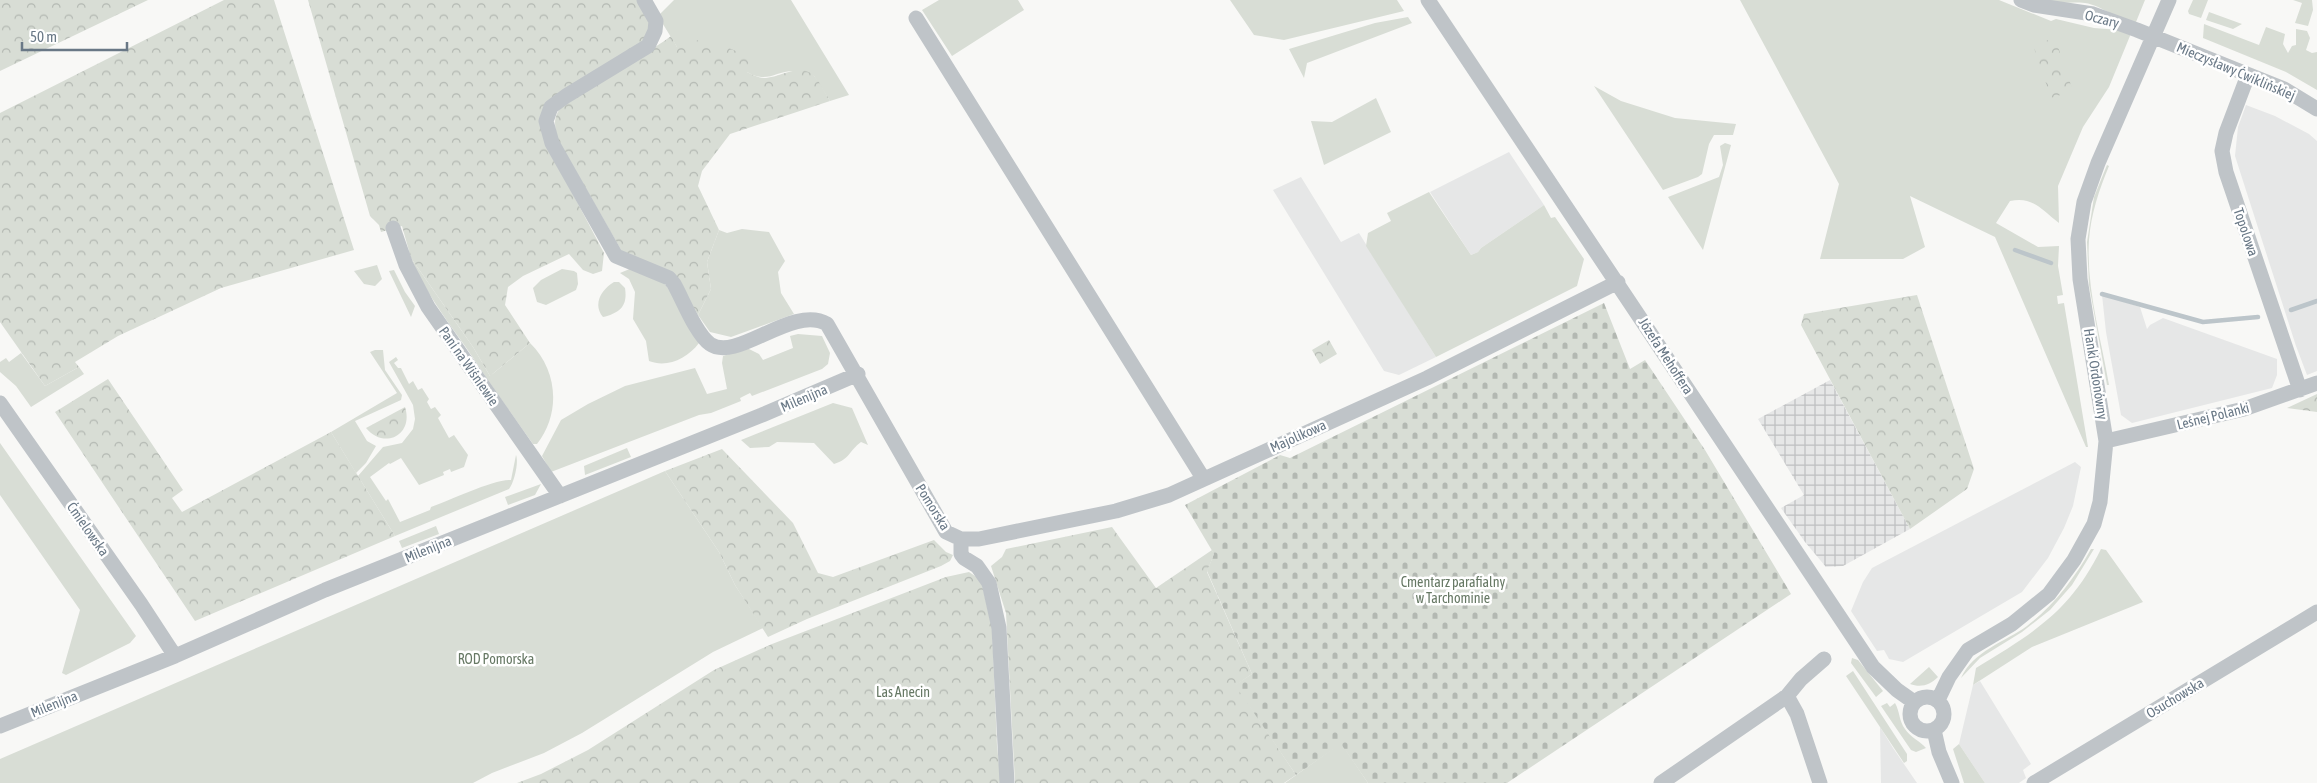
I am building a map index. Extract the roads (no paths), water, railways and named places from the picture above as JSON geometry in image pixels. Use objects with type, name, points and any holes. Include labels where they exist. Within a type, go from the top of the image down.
[{"type":"street","name":"Pomorska","points":[[644,0],[656,21],[652,39],[644,50],[566,96],[551,107],[546,121],[552,143],[616,256],[669,278],[703,337],[717,348],[731,347],[800,320],[813,319],[827,324],[858,374],[924,497],[946,532],[961,539],[961,554],[977,566],[989,584],[999,628],[1007,783]]},
{"type":"street","name":"Józefa Mehoffera","points":[[1428,0],[1618,282],[1873,667],[1897,690],[1914,702]]},
{"type":"street","name":"Oczary","points":[[2021,0],[2034,5],[2093,14],[2153,36]]},
{"type":"street","name":"Hanki Ordonówny","points":[[1938,700],[1949,677],[1968,650],[2012,624],[2049,594],[2074,560],[2094,524],[2100,502],[2106,441],[2080,279],[2078,258],[2080,219],[2090,182],[2169,0]]},
{"type":"street","points":[[916,18],[1203,478]]},
{"type":"street","name":"Mieczysławy Ćwiklińskiej","points":[[2153,36],[2284,89],[2317,108]]},
{"type":"street","name":"Topolowa","points":[[2248,75],[2226,132],[2222,151],[2226,172],[2300,390]]},
{"type":"street","name":"Pani na Wiśniewie","points":[[393,228],[406,265],[428,307],[560,496]]},
{"type":"street","name":"Majolikowa","points":[[961,539],[979,539],[1116,511],[1169,495],[1427,378],[1618,282]]},
{"type":"street","name":"Milenijna","points":[[0,726],[175,656],[325,590],[858,374]]},
{"type":"street","name":"Leśnej Polanki","points":[[2106,441],[2244,409],[2317,383]]},
{"type":"street","name":"Ćmielowska","points":[[0,403],[141,604],[175,656]]},
{"type":"street","name":"Osuchowska","points":[[2034,783],[2317,612]]},
{"type":"street","points":[[1661,783],[1787,696],[1801,679],[1824,659]]},
{"type":"street","points":[[1787,696],[1797,714],[1820,783]]},
{"type":"street","points":[[1930,696],[1938,700],[1945,712],[1940,726],[1934,730],[1926,731],[1919,729],[1913,724],[1910,717],[1914,702],[1921,697],[1930,696]]},
{"type":"street","points":[[1934,730],[1939,752],[1952,783]]},
{"type":"waterway","points":[[2015,250],[2051,263]]},
{"type":"waterway","points":[[2102,294],[2203,322],[2258,317]]},
{"type":"waterway","points":[[2291,310],[2317,301]]},
{"type":"park label","name":"Cmentarz parafialny w Tarchominie","points":[[1453,590]]},
{"type":"park label","name":"ROD Pomorska","points":[[496,659]]},
{"type":"park label","name":"Las Anecin","points":[[903,692]]}]
